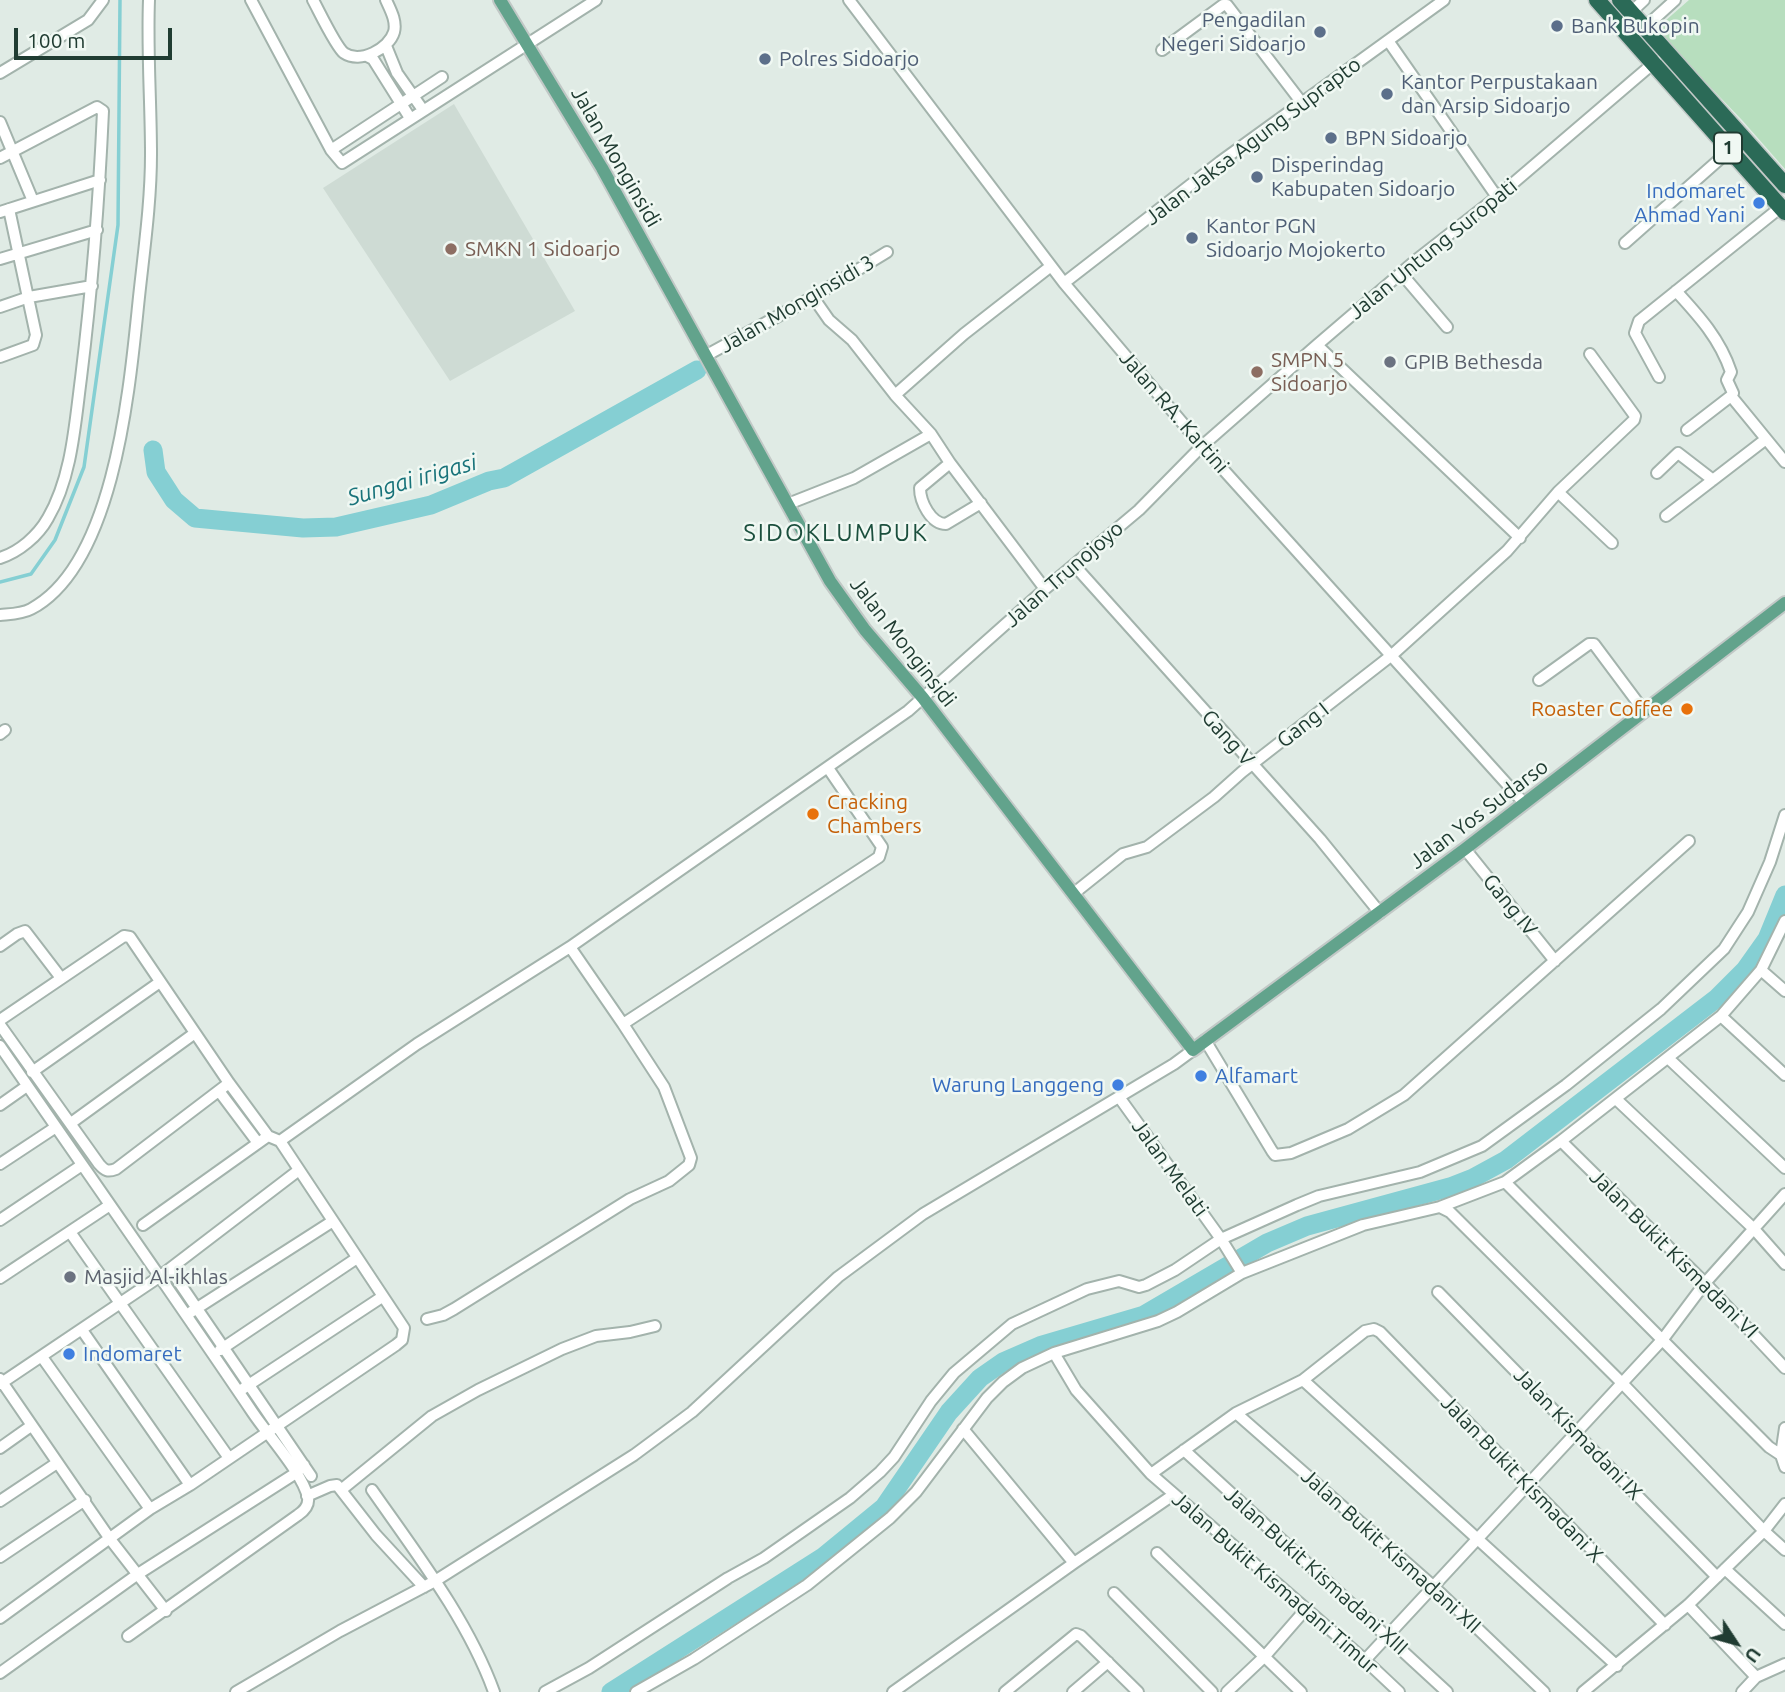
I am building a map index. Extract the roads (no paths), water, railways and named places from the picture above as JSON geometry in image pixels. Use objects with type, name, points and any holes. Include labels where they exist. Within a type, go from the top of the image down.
[{"type":"highway","name":"1","points":[[1597,0],[1783,209]]},
{"type":"highway","name":"1","points":[[1625,6],[1785,185]]},
{"type":"main road","name":"Jalan Monginsidi","points":[[500,0],[601,168],[830,581],[864,630],[923,698],[1193,1050]]},
{"type":"main road","name":"Jalan Yos Sudarso","points":[[1193,1050],[1380,913],[1783,608]]},
{"type":"street","points":[[0,73],[88,20],[103,0]]},
{"type":"street","points":[[0,615],[31,610],[44,601],[73,569],[91,536],[119,447],[129,391],[149,215],[149,0]]},
{"type":"street","points":[[251,0],[331,150],[342,163],[596,0]]},
{"type":"street","points":[[313,0],[341,51],[352,56],[367,56],[373,59],[410,118]]},
{"type":"street","points":[[367,56],[386,46],[394,32],[394,23],[386,0]]},
{"type":"street","name":"Jalan RA. Kartini","points":[[849,0],[1064,283],[1202,446],[1524,803]]},
{"type":"street","points":[[1424,0],[1432,10]]},
{"type":"street","name":"Jalan Jaksa Agung Suprapto","points":[[1064,283],[1302,103],[1444,0]]},
{"type":"street","points":[[1618,24],[1625,6],[1644,0]]},
{"type":"street","points":[[1632,40],[1675,0]]},
{"type":"street","points":[[1162,50],[1223,5],[1233,3],[1302,103]]},
{"type":"street","points":[[1389,42],[1497,197]]},
{"type":"street","points":[[386,46],[397,73],[423,110]]},
{"type":"street","name":"Jalan Untung Suropati","points":[[1202,446],[1401,273],[1497,197],[1666,52]]},
{"type":"street","points":[[331,150],[442,77]]},
{"type":"street","points":[[0,158],[97,107],[103,111],[92,286],[74,429],[61,490],[47,519],[27,542],[13,554],[0,558]]},
{"type":"street","points":[[0,122],[33,201]]},
{"type":"street","points":[[1625,243],[1730,150]]},
{"type":"street","points":[[0,358],[34,343],[36,335],[19,253],[5,210],[100,180]]},
{"type":"street","points":[[1659,377],[1635,333],[1639,321],[1783,209]]},
{"type":"street","points":[[0,259],[97,230]]},
{"type":"street","name":"Jalan Monginsidi 3","points":[[707,355],[813,297],[887,252]]},
{"type":"street","points":[[895,395],[964,334],[1051,266]]},
{"type":"street","points":[[1401,273],[1447,327]]},
{"type":"street","points":[[0,307],[64,289],[92,286]]},
{"type":"street","points":[[1676,291],[1709,328],[1727,361],[1731,372],[1727,380],[1733,391],[1731,396],[1687,430]]},
{"type":"street","points":[[813,297],[830,320],[852,340],[895,395],[931,434],[1045,589]]},
{"type":"street","points":[[1317,345],[1520,538]]},
{"type":"street","name":"Gang I","points":[[1073,894],[1123,854],[1147,846],[1214,797],[1392,655],[1520,538],[1558,492],[1635,417],[1590,354]]},
{"type":"street","points":[[1731,396],[1785,462]]},
{"type":"street","points":[[788,504],[854,478],[931,434]]},
{"type":"street","points":[[1666,516],[1766,439]]},
{"type":"street","name":"Jalan Trunojoyo","points":[[279,1141],[394,1060],[570,947],[828,768],[923,698],[1045,589],[1139,510],[1202,446]]},
{"type":"street","points":[[1657,473],[1678,453],[1713,480]]},
{"type":"street","points":[[950,463],[920,488],[923,503],[932,517],[939,524],[946,524],[981,503]]},
{"type":"street","points":[[1558,492],[1612,543]]},
{"type":"street","name":"Gang V","points":[[1074,565],[1320,839],[1380,913]]},
{"type":"street","points":[[1539,680],[1590,644],[1594,644],[1644,711]]},
{"type":"street","points":[[623,1024],[879,857],[882,847],[878,838],[828,768]]},
{"type":"street","points":[[545,1692],[589,1668],[728,1578],[764,1558],[850,1498],[894,1457],[931,1401],[954,1373],[1012,1324],[1087,1289],[1119,1282],[1139,1287],[1146,1285],[1273,1215],[1319,1196],[1420,1172],[1482,1146],[1566,1085],[1661,1009],[1724,950],[1748,912],[1770,862],[1785,815]]},
{"type":"street","points":[[1205,1040],[1272,1151],[1275,1154],[1292,1153],[1348,1129],[1404,1095],[1689,841]]},
{"type":"street","name":"Gang IV","points":[[1465,849],[1555,961]]},
{"type":"street","points":[[636,1692],[694,1659],[807,1585],[890,1518],[916,1492],[963,1429],[1003,1382],[1022,1368],[1054,1353],[1158,1321],[1177,1312],[1240,1269],[1363,1226],[1440,1207],[1505,1182],[1721,1016],[1761,970],[1785,921]]},
{"type":"street","points":[[0,946],[25,931],[61,978]]},
{"type":"street","points":[[0,1618],[150,1509],[190,1485],[402,1340],[404,1328],[299,1170],[279,1141],[268,1136],[229,1083],[131,937],[127,936],[61,978],[0,1023],[32,1072],[104,1170],[116,1169],[229,1083]]},
{"type":"street","points":[[426,1319],[454,1309],[631,1199],[669,1181],[689,1166],[691,1158],[664,1087],[570,947]]},
{"type":"street","points":[[1761,970],[1785,991]]},
{"type":"street","points":[[32,1072],[160,982]]},
{"type":"street","points":[[1721,1016],[1785,1075]]},
{"type":"street","points":[[71,1123],[195,1033]]},
{"type":"street","points":[[1,1049],[159,1277],[191,1312],[219,1351],[266,1433],[300,1469],[311,1476]]},
{"type":"street","points":[[236,1692],[340,1631],[435,1581],[634,1455],[692,1412],[838,1277],[923,1214],[1174,1064],[1193,1050]]},
{"type":"street","points":[[1668,1058],[1785,1168]]},
{"type":"street","points":[[0,1105],[27,1086]]},
{"type":"street","points":[[219,1091],[258,1143]]},
{"type":"street","name":"Jalan Melati","points":[[1119,1097],[1240,1269]]},
{"type":"street","points":[[1616,1099],[1754,1229],[1785,1264]]},
{"type":"street","points":[[0,1164],[56,1127]]},
{"type":"street","points":[[143,1225],[268,1136]]},
{"type":"street","name":"Jalan Bukit Kismadani VI","points":[[1561,1141],[1705,1283],[1785,1368]]},
{"type":"street","points":[[0,1220],[82,1165]]},
{"type":"street","points":[[166,1611],[110,1539],[1,1382],[159,1277],[299,1170]]},
{"type":"street","points":[[1505,1182],[1769,1447],[1782,1455]]},
{"type":"street","points":[[1366,1660],[1663,1339],[1705,1283],[1785,1194]]},
{"type":"street","points":[[0,1278],[110,1205]]},
{"type":"street","points":[[1440,1207],[1450,1212],[1622,1383],[1785,1550]]},
{"type":"street","points":[[191,1312],[333,1221]]},
{"type":"street","points":[[70,1232],[229,1458]]},
{"type":"street","points":[[219,1351],[357,1258]]},
{"type":"street","points":[[170,1269],[191,1312]]},
{"type":"street","name":"Jalan Kismadani IX","points":[[1438,1292],[1577,1433],[1721,1573],[1785,1624]]},
{"type":"street","points":[[243,1389],[382,1297]]},
{"type":"street","points":[[341,1490],[432,1416],[478,1390],[562,1349],[596,1336],[655,1326]]},
{"type":"street","name":"Jalan Bukit Kismadani X","points":[[1303,1380],[1365,1331],[1374,1329],[1380,1332],[1665,1625]]},
{"type":"street","points":[[82,1330],[190,1485]]},
{"type":"street","name":"Jalan Bukit Kismadani Timur","points":[[1054,1353],[1076,1390],[1151,1474],[1366,1660],[1399,1692]]},
{"type":"street","points":[[42,1357],[150,1509]]},
{"type":"street","points":[[1151,1474],[1237,1413],[1303,1380],[1617,1666]]},
{"type":"street","points":[[128,1636],[299,1516],[307,1506],[300,1469],[276,1425],[243,1389]]},
{"type":"street","name":"Jalan Bukit Kismadani XII","points":[[1237,1413],[1433,1586],[1544,1692]]},
{"type":"street","points":[[0,1448],[31,1426]]},
{"type":"street","points":[[1785,1428],[1782,1455],[1785,1467]]},
{"type":"street","points":[[963,1429],[1074,1563]]},
{"type":"street","name":"Jalan Bukit Kismadani XIII","points":[[1184,1450],[1447,1692]]},
{"type":"street","points":[[0,1501],[57,1463]]},
{"type":"street","points":[[0,1673],[138,1574],[300,1469]]},
{"type":"street","points":[[307,1496],[330,1486],[337,1486],[376,1535],[424,1587]]},
{"type":"street","points":[[372,1490],[435,1581],[484,1665],[494,1692]]},
{"type":"street","points":[[893,1692],[1173,1495]]},
{"type":"street","points":[[0,1557],[85,1500]]},
{"type":"street","points":[[1583,1692],[1688,1605],[1764,1531],[1785,1504]]},
{"type":"street","points":[[1157,1553],[1301,1692]]},
{"type":"street","points":[[1114,1593],[1212,1692]]},
{"type":"street","points":[[1688,1605],[1756,1677]]},
{"type":"street","points":[[1227,1692],[1265,1656],[1306,1609]]},
{"type":"street","points":[[1005,1692],[1076,1634],[1138,1692]]},
{"type":"street","points":[[1073,1692],[1108,1662]]},
{"type":"street","points":[[1742,1692],[1756,1677],[1785,1664]]},
{"type":"waterway","points":[[0,582],[31,574],[55,540],[84,467],[118,225],[120,0]]},
{"type":"waterway","name":"Sungai irigasi","points":[[153,450],[156,472],[174,500],[195,518],[303,528],[336,527],[431,505],[489,481],[504,478],[697,370]]},
{"type":"waterway","points":[[611,1692],[823,1557],[884,1507],[949,1412],[980,1378],[1003,1362],[1042,1345],[1144,1315],[1267,1243],[1307,1226],[1450,1187],[1506,1160],[1717,998],[1745,970],[1767,939],[1785,895]]},
{"type":"place","name":"Bank Bukopin","points":[[1557,26]]},
{"type":"place","name":"Pengadilan Negeri Sidoarjo","points":[[1320,32]]},
{"type":"place","name":"Polres Sidoarjo","points":[[765,59]]},
{"type":"place","name":"Kantor Perpustakaan dan Arsip Sidoarjo","points":[[1387,94]]},
{"type":"place","name":"BPN Sidoarjo","points":[[1331,138]]},
{"type":"place","name":"Disperindag Kabupaten Sidoarjo","points":[[1257,177]]},
{"type":"place","name":"Indomaret Ahmad Yani","points":[[1759,203]]},
{"type":"place","name":"Kantor PGN Sidoarjo Mojokerto","points":[[1192,238]]},
{"type":"place","name":"SMKN 1 Sidoarjo","points":[[451,249]]},
{"type":"place","name":"GPIB Bethesda","points":[[1390,362]]},
{"type":"place","name":"SMPN 5 Sidoarjo","points":[[1257,372]]},
{"type":"place","name":"Roaster Coffee","points":[[1687,709]]},
{"type":"place","name":"Cracking Chambers","points":[[813,814]]},
{"type":"place","name":"Alfamart","points":[[1201,1076]]},
{"type":"place","name":"Warung Langgeng","points":[[1118,1085]]},
{"type":"place","name":"Masjid Al-ikhlas","points":[[70,1277]]},
{"type":"place","name":"Indomaret","points":[[69,1354]]},
{"type":"district","name":"SIDOKLUMPUK","points":[[836,533]]}]
